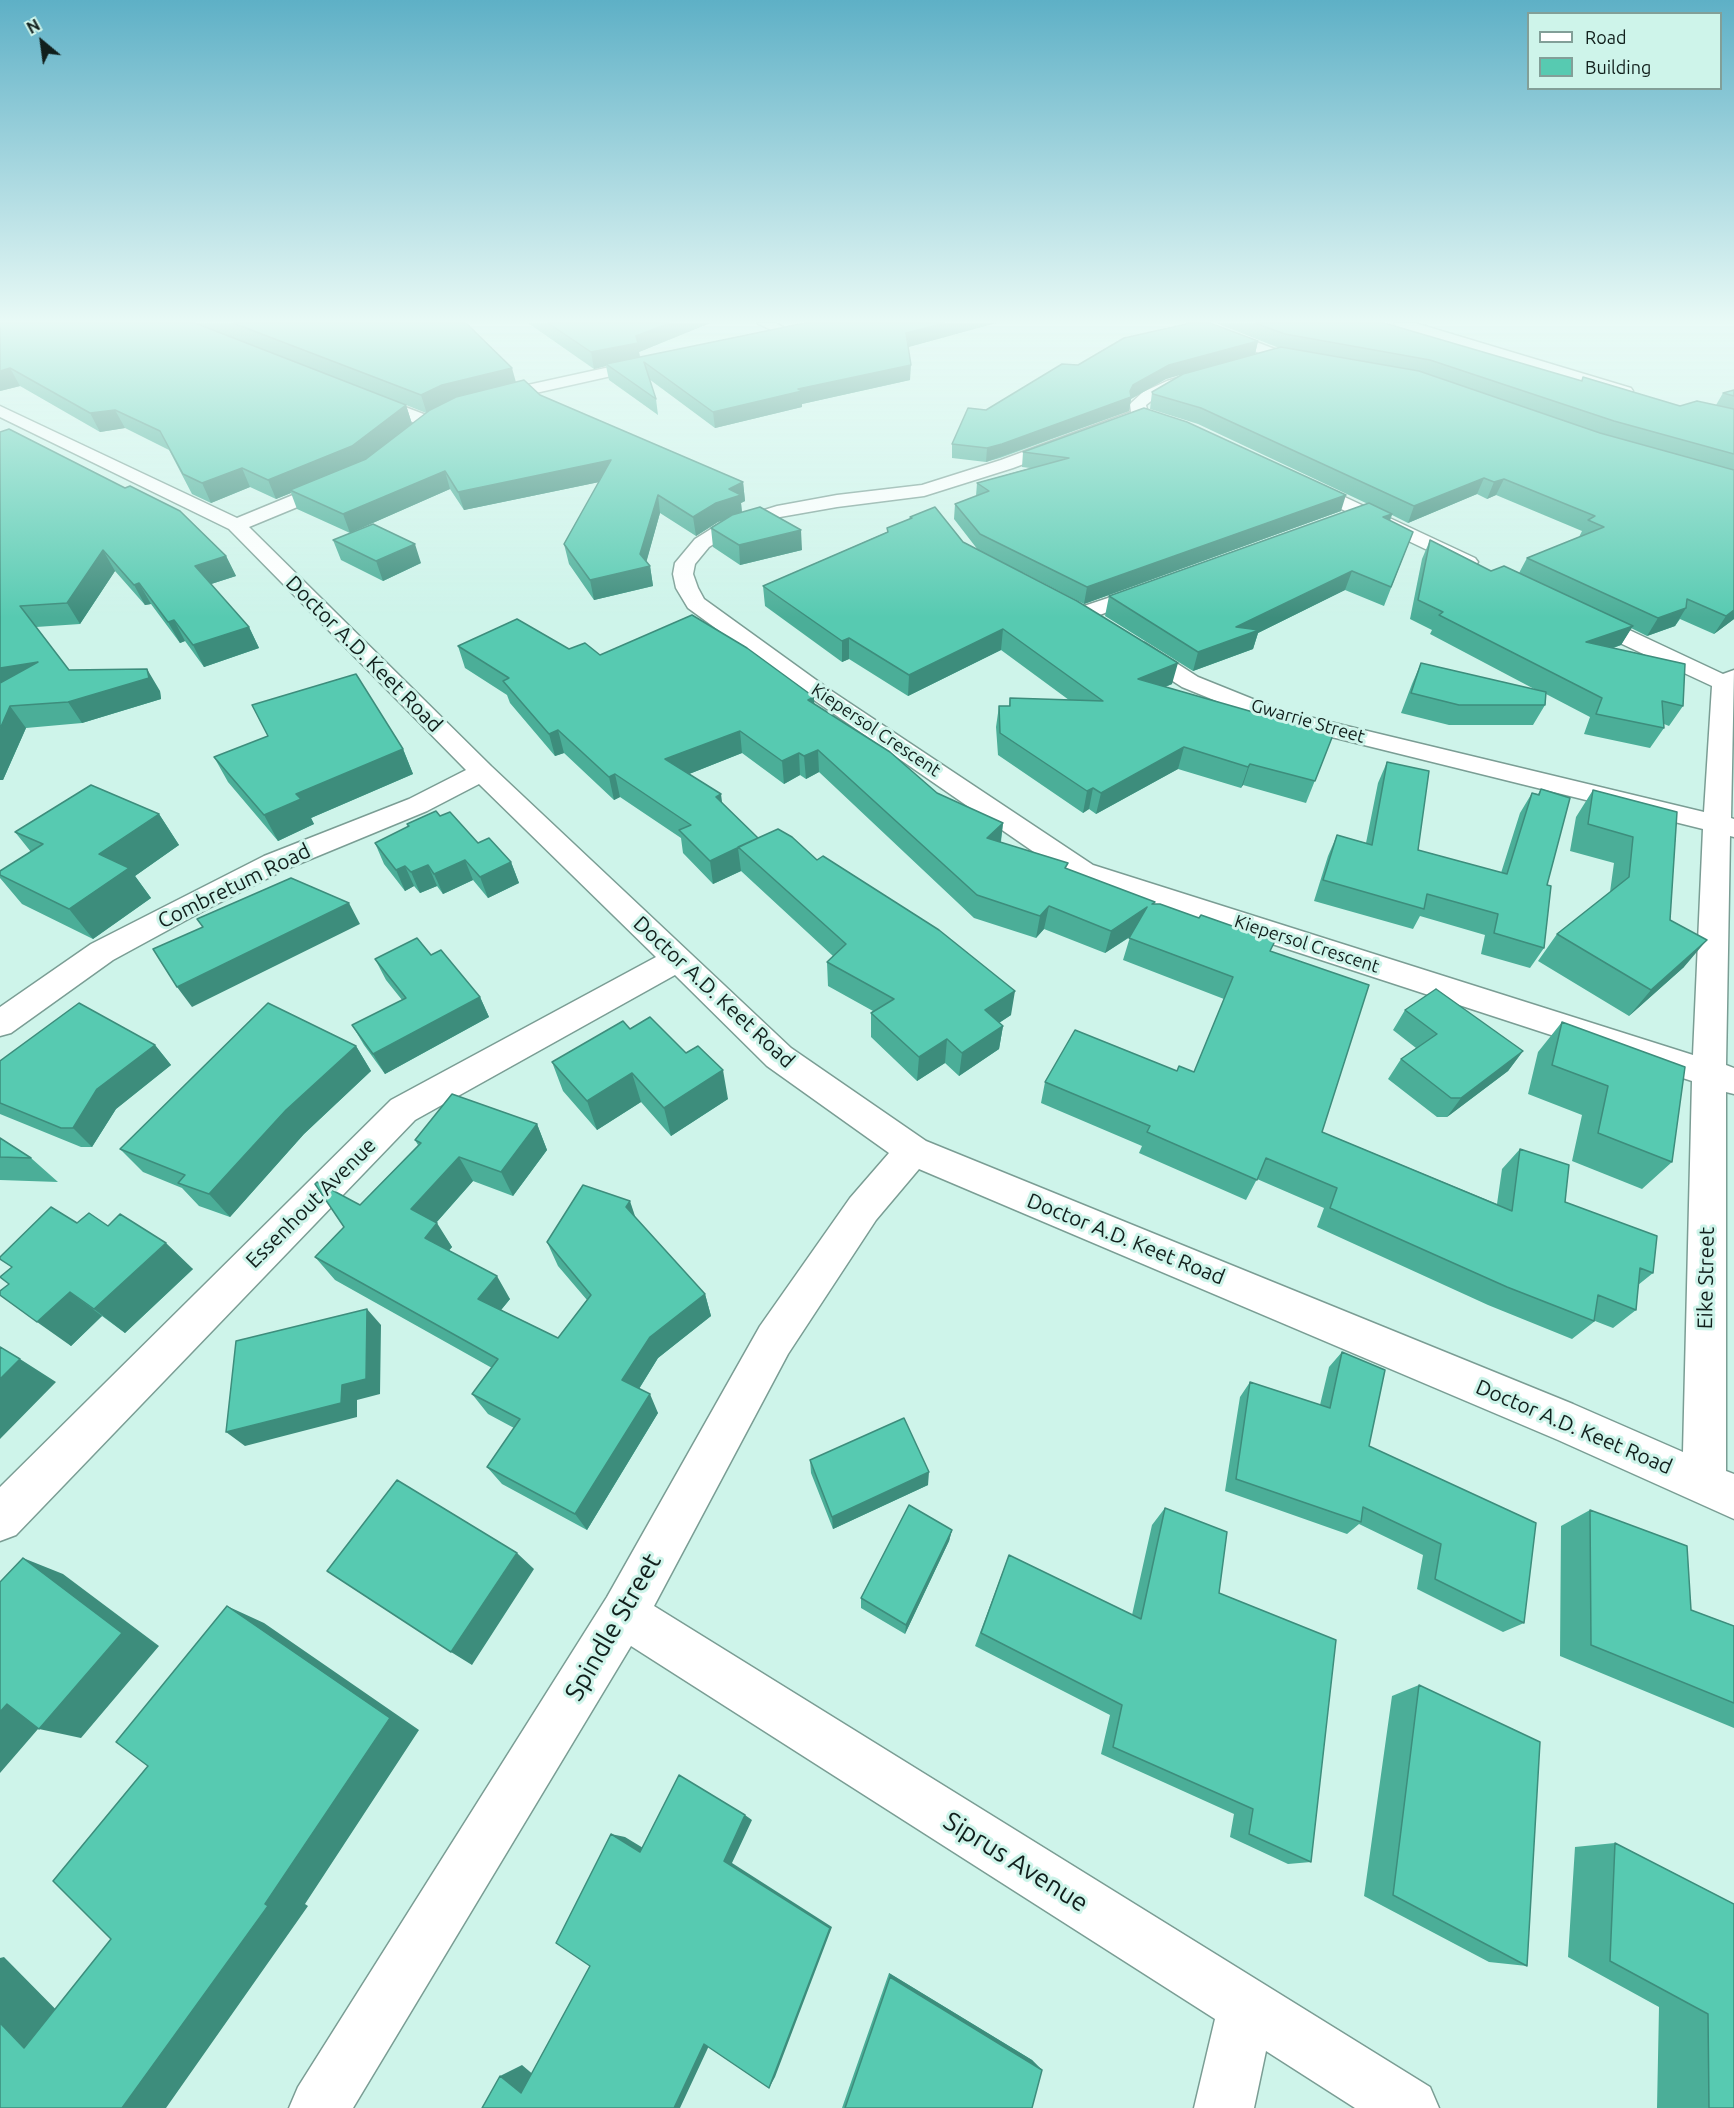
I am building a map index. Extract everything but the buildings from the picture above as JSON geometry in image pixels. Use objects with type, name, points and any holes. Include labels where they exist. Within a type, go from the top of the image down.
[{"type":"street","name":"Doctor A.D. Keet Road","points":[[21,421],[236,525],[482,772],[779,1057],[913,1151],[1574,1425],[1734,1497]]},
{"type":"street","name":"Kiepersol Crescent","points":[[1137,421],[1007,464],[929,499],[837,501],[787,510],[726,528],[702,543],[685,563],[683,574],[687,588],[696,603],[822,695],[1083,872],[1721,1077]]},
{"type":"street","points":[[411,435],[428,422]]},
{"type":"street","points":[[1288,476],[1490,573]]},
{"type":"street","points":[[236,525],[344,480]]},
{"type":"street","points":[[1341,520],[1363,512]]},
{"type":"street","name":"Gwarrie Street","points":[[1172,582],[1092,621],[1190,682],[1272,715],[1726,826]]},
{"type":"street","points":[[1564,608],[1729,680]]},
{"type":"street","name":"Eike Street","points":[[1704,1483],[1721,1077],[1729,680]]},
{"type":"street","name":"Combretum Road","points":[[0,1024],[102,952],[274,863],[418,805],[482,772]]},
{"type":"street","name":"Essenhout Avenue","points":[[0,1519],[403,1110],[677,960]]},
{"type":"street","name":"Spindle Street","points":[[319,2108],[624,1614],[774,1340],[863,1209],[913,1151]]},
{"type":"street","name":"Siprus Avenue","points":[[624,1614],[1409,2108]]},
{"type":"street","points":[[1224,2108],[1246,2007]]}]
